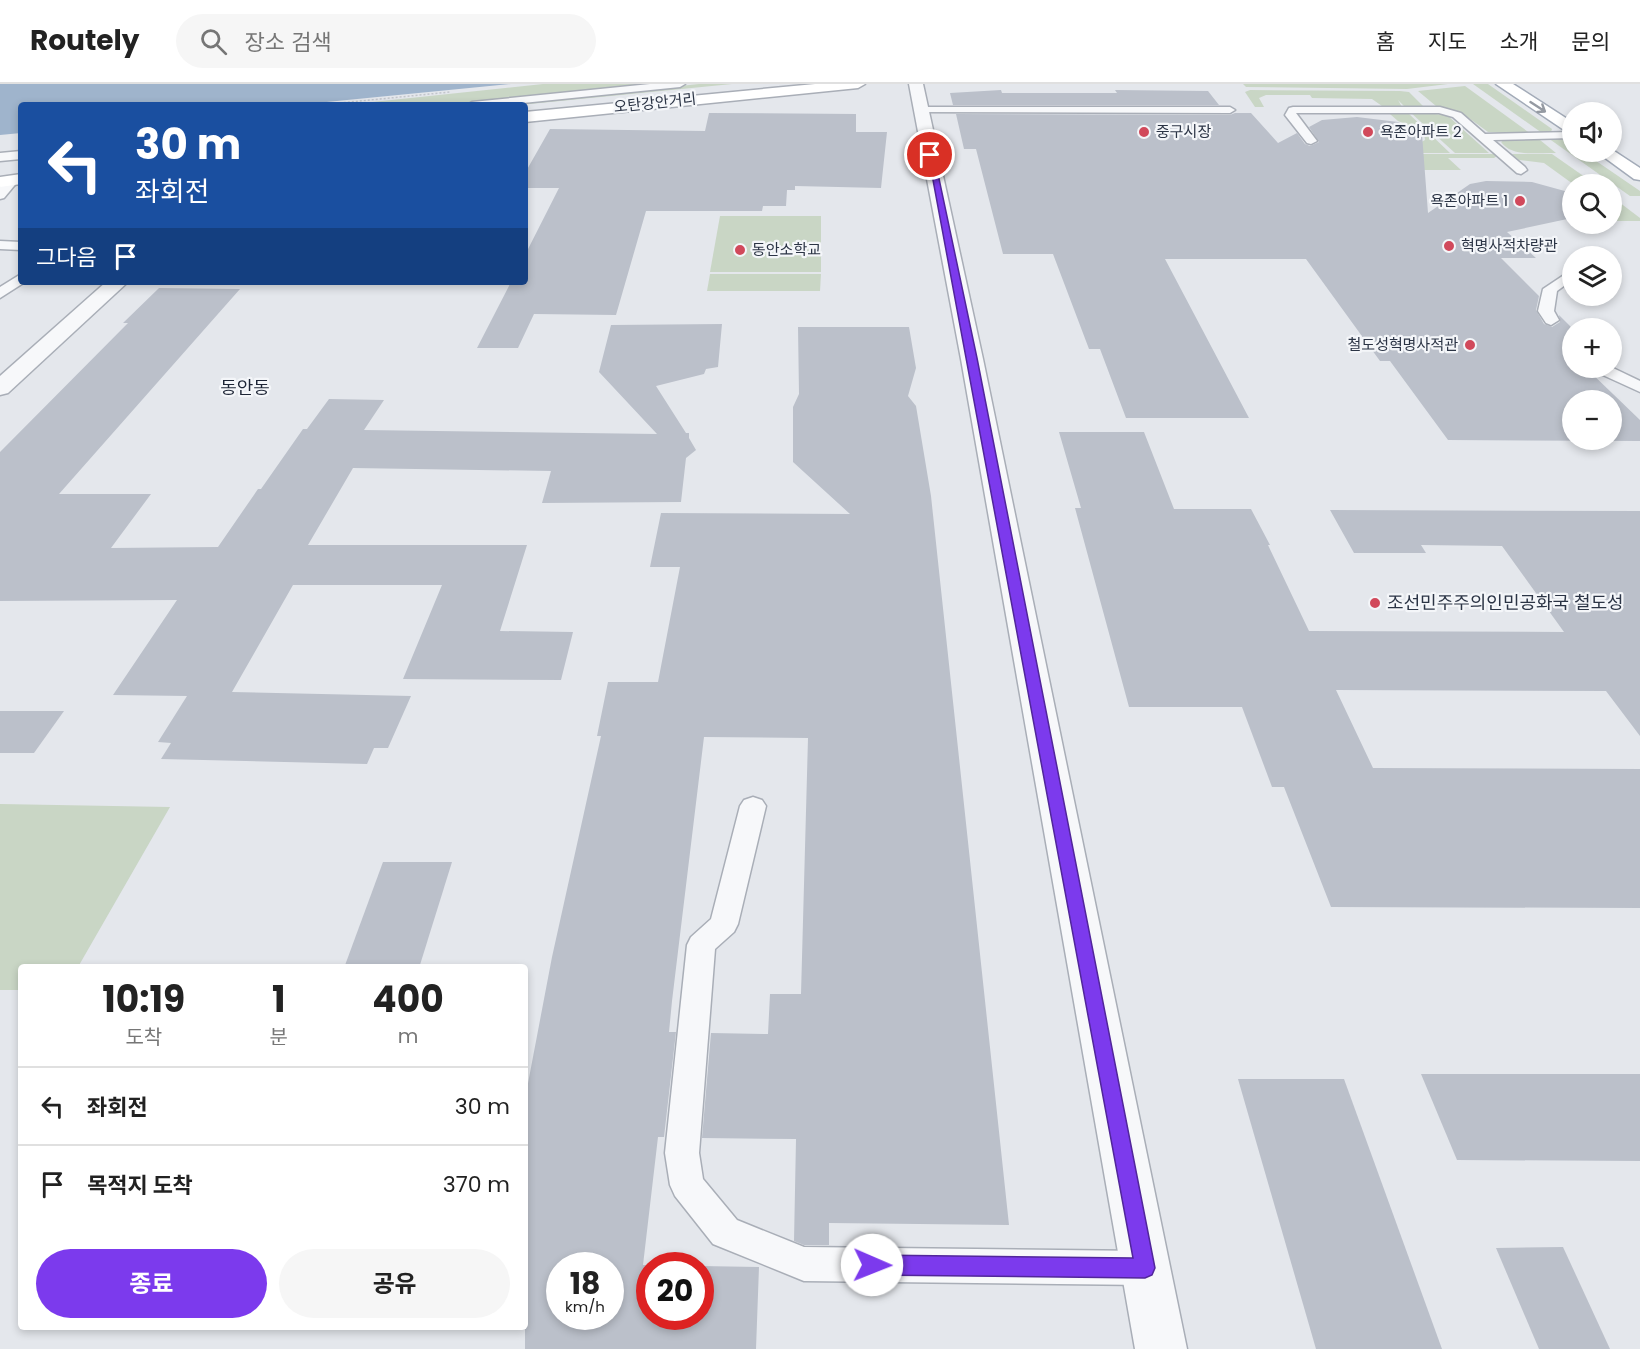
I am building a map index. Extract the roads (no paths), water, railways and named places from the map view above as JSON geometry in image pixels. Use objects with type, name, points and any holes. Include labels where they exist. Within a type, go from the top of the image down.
[{"type":"main road","name":"오탄강안거리","points":[[528,117],[858,84]]},
{"type":"main road","points":[[1503,84],[1562,122]]},
{"type":"main road","points":[[1620,162],[1640,176]]},
{"type":"street","points":[[918,97],[972,358],[1161,1349]]},
{"type":"street","points":[[0,388],[115,285]]},
{"type":"lane","points":[[502,102],[680,84]]},
{"type":"lane","points":[[918,97],[1230,110]]},
{"type":"lane","points":[[1311,141],[1290,115],[1293,110],[1440,110],[1457,115],[1521,170]]},
{"type":"lane","points":[[1483,137],[1562,135]]},
{"type":"lane","points":[[0,157],[18,155]]},
{"type":"lane","points":[[0,195],[11,181]]},
{"type":"lane","points":[[0,245],[18,246]]},
{"type":"lane","points":[[0,294],[18,280]]},
{"type":"lane","points":[[1551,320],[1546,311],[1550,289],[1562,281]]},
{"type":"lane","points":[[1621,378],[1640,387]]},
{"type":"lane","points":[[753,806],[724,924],[701,945],[682,1153],[687,1185],[725,1232],[804,1264],[1145,1268]]},
{"type":"water","points":[[0,84],[511,84],[327,102],[18,102],[18,133],[0,135]]},
{"type":"place","name":"중구시장","points":[[1144,132]]},
{"type":"place","name":"욕존아파트 2","points":[[1368,132]]},
{"type":"place","name":"욕존아파트 1","points":[[1520,201]]},
{"type":"place","name":"혁명사적차량관","points":[[1449,246]]},
{"type":"place","name":"동안소학교","points":[[740,250]]},
{"type":"place","name":"철도성혁명사적관","points":[[1470,345]]},
{"type":"place","name":"조선민주주의인민공화국 철도성","points":[[1375,603]]},
{"type":"district","name":"동안동","points":[[245,388]]}]
